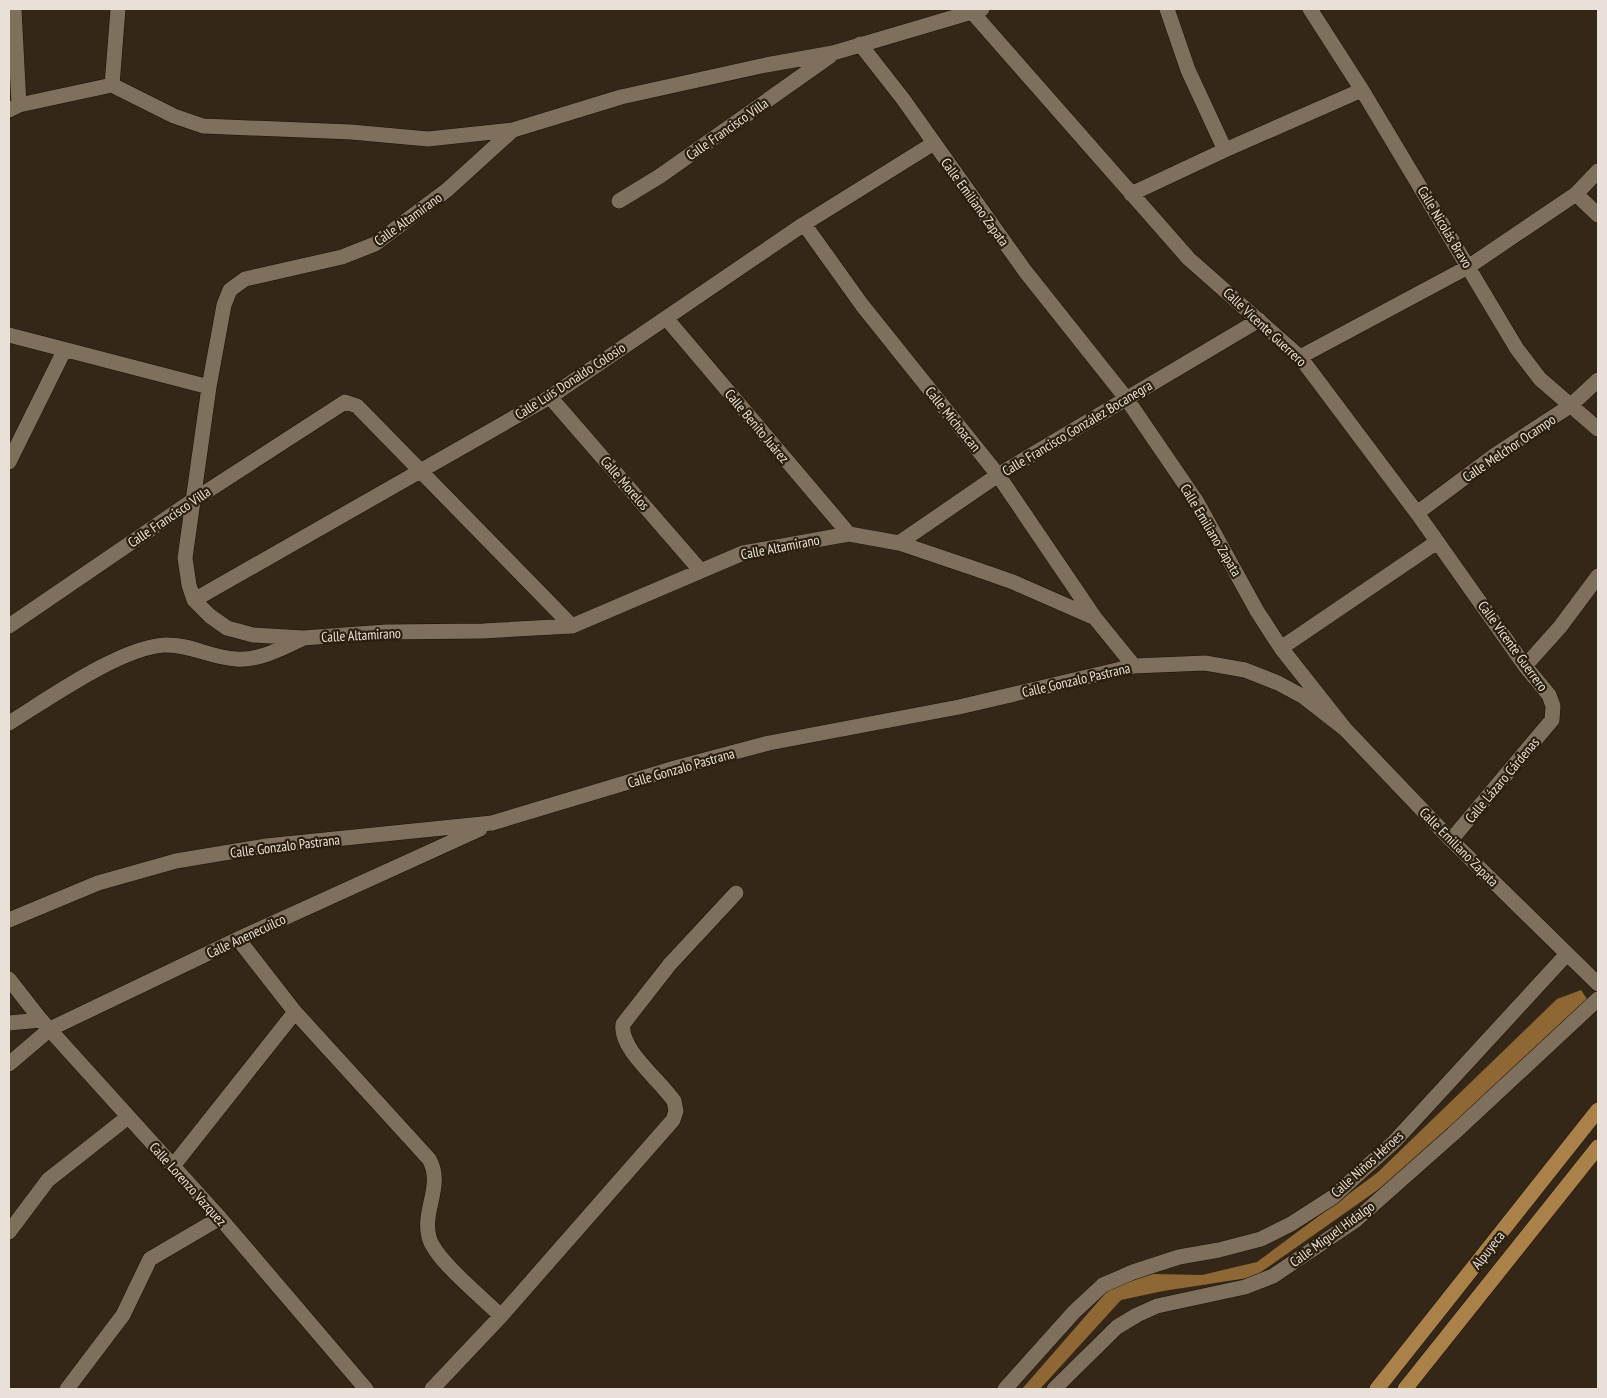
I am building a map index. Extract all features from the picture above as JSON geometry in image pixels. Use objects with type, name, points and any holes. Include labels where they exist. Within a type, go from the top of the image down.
[{"type":"main road","name":"Alpuyeca","points":[[1377,1389],[1598,1110]]},
{"type":"main road","name":"Alpuyeca","points":[[1405,1389],[1598,1147]]},
{"type":"street","points":[[14,9],[14,108],[112,85],[174,116],[203,126],[351,132],[428,139],[513,130],[621,97],[766,65],[833,53],[978,10]]},
{"type":"street","points":[[112,85],[118,9]]},
{"type":"street","points":[[1167,9],[1188,70],[1225,150]]},
{"type":"street","name":"Calle Nicolás Bravo","points":[[1310,9],[1362,90],[1517,349],[1540,379],[1598,430]]},
{"type":"street","name":"Calle Vicente Guerrero","points":[[978,10],[1131,194],[1189,259],[1300,357],[1417,514],[1525,666],[1549,695],[1553,706],[1552,720]]},
{"type":"street","name":"Calle Emiliano Zapata","points":[[860,44],[934,143],[1025,271],[1126,398],[1197,502],[1257,611],[1281,648],[1345,729],[1451,840],[1598,984]]},
{"type":"street","name":"Calle Francisco Villa","points":[[619,201],[676,165],[833,53]]},
{"type":"street","points":[[1131,194],[1225,150],[1362,90]]},
{"type":"street","name":"Calle Altamirano","points":[[513,130],[447,190],[375,244],[342,257],[244,279],[236,284],[226,297],[209,387],[185,558],[188,585],[194,600],[210,616],[226,628],[253,635],[303,638],[386,632],[483,631],[572,626],[743,553],[764,547],[849,534],[899,544],[1013,582],[1095,618],[1134,666]]},
{"type":"street","name":"Calle Luis Donaldo Colosio","points":[[194,600],[550,397],[804,224],[934,143]]},
{"type":"street","points":[[1300,357],[1468,266],[1576,194],[1598,171]]},
{"type":"street","points":[[1576,194],[1598,215]]},
{"type":"street","name":"Calle Michoacan","points":[[804,224],[862,305],[998,475],[1095,618]]},
{"type":"street","name":"Calle Benito Juárez","points":[[666,318],[849,534]]},
{"type":"street","name":"Calle Francisco González Bocanegra","points":[[899,544],[998,475],[1259,320]]},
{"type":"street","points":[[9,335],[64,351],[209,387]]},
{"type":"street","points":[[9,462],[64,351]]},
{"type":"street","name":"Calle Melchor Ocampo","points":[[1417,514],[1495,455],[1570,406],[1598,380]]},
{"type":"street","name":"Calle Morelos","points":[[550,397],[700,570]]},
{"type":"street","name":"Calle Francisco Villa","points":[[9,626],[192,501],[346,402],[357,406],[420,471]]},
{"type":"street","points":[[420,471],[572,626]]},
{"type":"street","points":[[1281,648],[1437,542]]},
{"type":"street","points":[[1525,666],[1560,627],[1598,576]]},
{"type":"street","points":[[9,723],[73,684],[125,656],[145,648],[181,646],[237,659],[276,650],[303,638]]},
{"type":"street","name":"Calle Gonzalo Pastrana","points":[[9,920],[98,883],[176,861],[266,846],[492,823],[674,768],[769,744],[959,707],[1134,666],[1206,663],[1245,670],[1278,683],[1304,697],[1345,729]]},
{"type":"street","name":"Calle Lázaro Cárdenas","points":[[1451,840],[1552,720]]},
{"type":"street","name":"Calle Anenecuilco","points":[[9,1064],[46,1025],[492,823]]},
{"type":"street","points":[[432,1389],[502,1316],[674,1120],[676,1111],[674,1101],[626,1045],[622,1033],[623,1024],[670,964],[736,893]]},
{"type":"street","points":[[238,939],[295,1012],[429,1159],[436,1174],[428,1226],[432,1246],[447,1264],[502,1316]]},
{"type":"street","name":"Calle Niños Héroes","points":[[1005,1389],[1074,1312],[1103,1285],[1133,1272],[1179,1257],[1219,1250],[1261,1239],[1292,1224],[1333,1197],[1365,1171],[1400,1136],[1566,954]]},
{"type":"street","name":"Calle Lorenzo Vazquez","points":[[9,979],[46,1025],[220,1218],[366,1389]]},
{"type":"street","name":"Calle Miguel Hidalgo","points":[[1054,1389],[1117,1327],[1137,1315],[1157,1306],[1245,1287],[1273,1276],[1356,1220],[1453,1134],[1598,999]]},
{"type":"street","points":[[173,1166],[295,1012]]},
{"type":"street","points":[[9,1024],[46,1025]]},
{"type":"street","points":[[9,1232],[48,1180],[128,1117]]},
{"type":"street","points":[[67,1389],[123,1315],[150,1260],[220,1218]]},
{"type":"shaded area","points":[[1581,990],[1589,1002],[1389,1182],[1254,1277],[1163,1291],[1121,1300],[1040,1389],[1022,1389],[1110,1288],[1153,1274],[1202,1275],[1257,1262],[1377,1173],[1557,999]]}]
